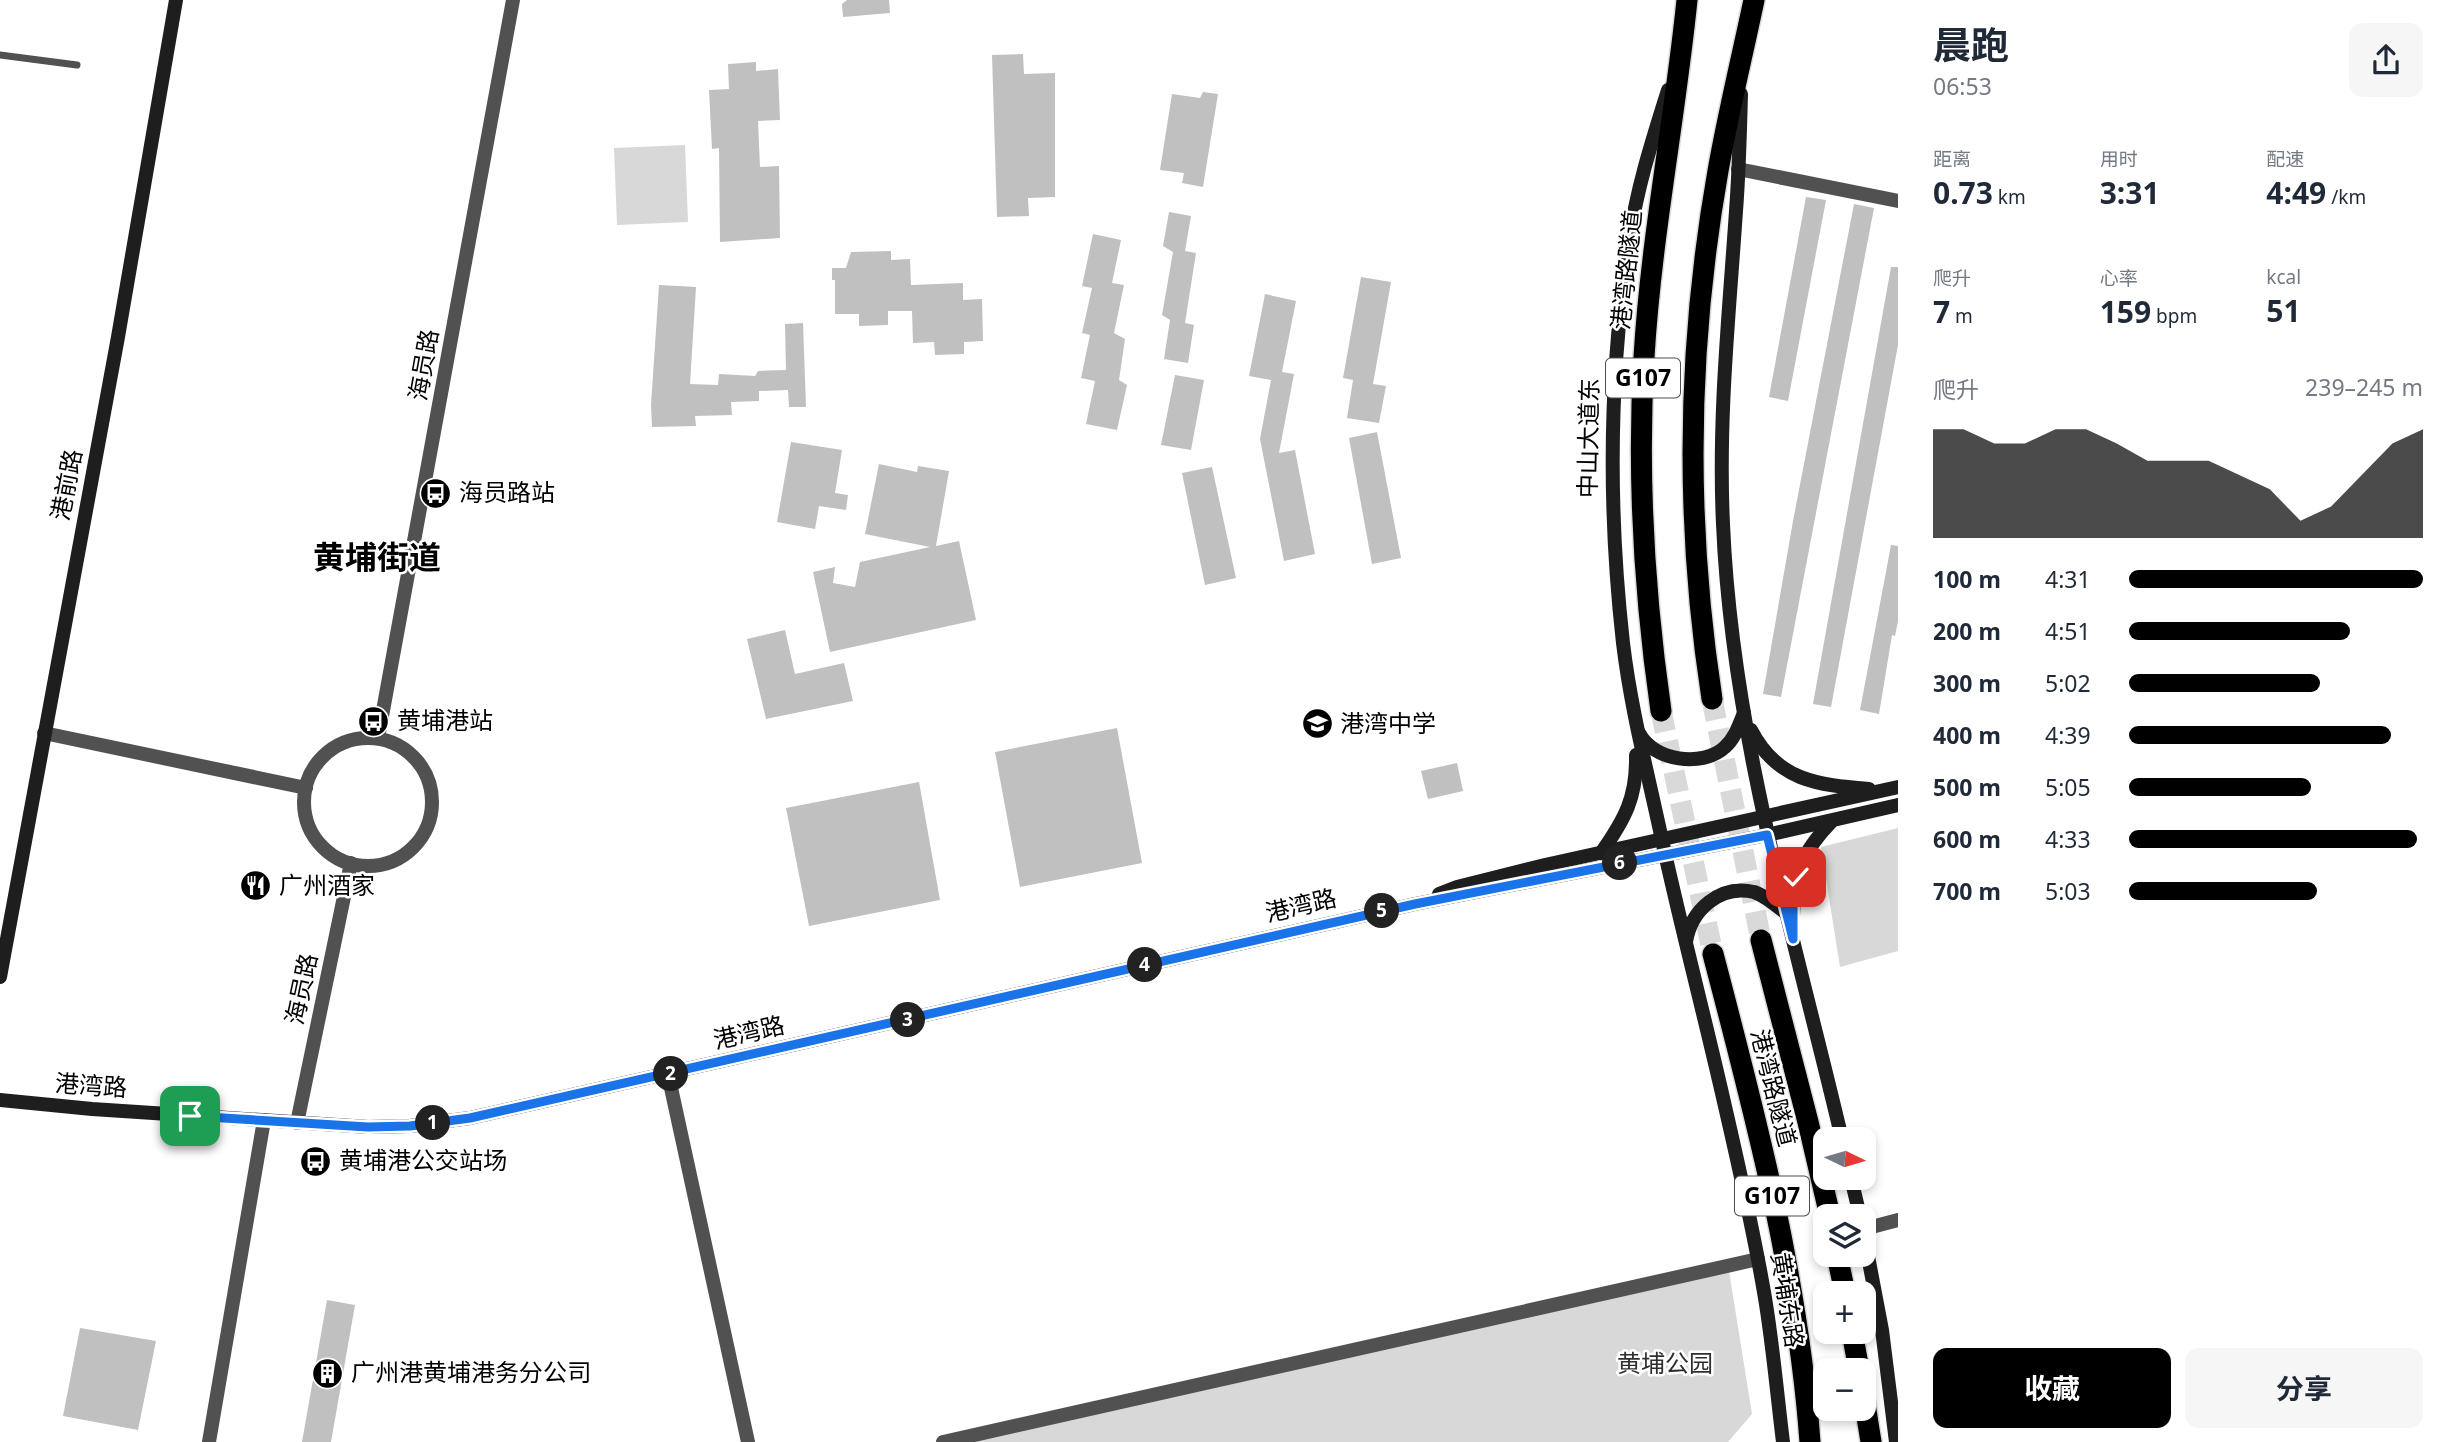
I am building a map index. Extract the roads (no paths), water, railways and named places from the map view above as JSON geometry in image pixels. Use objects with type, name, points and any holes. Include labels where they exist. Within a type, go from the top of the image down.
[{"type":"highway","name":"中山大道东","points":[[1682,45],[1687,0]]},
{"type":"highway","name":"G107","points":[[1712,699],[1696,568],[1692,440],[1694,376],[1699,309],[1716,184],[1754,0]]},
{"type":"highway","name":"港湾路隧道","points":[[1661,711],[1652,646],[1643,541],[1641,418],[1650,286],[1682,45]]},
{"type":"highway","name":"港湾路隧道","points":[[1761,940],[1826,1204]]},
{"type":"highway","name":"港湾路隧道","points":[[1713,954],[1746,1083],[1784,1253],[1810,1442]]},
{"type":"highway","points":[[1868,1421],[1871,1442]]},
{"type":"street","name":"港前路","points":[[0,977],[118,337],[176,0]]},
{"type":"street","name":"海员路","points":[[378,738],[513,0]]},
{"type":"street","name":"中山大道东","points":[[1662,839],[1636,725],[1624,645],[1615,546],[1614,442],[1619,341],[1630,237],[1644,171],[1682,45]]},
{"type":"street","points":[[1743,52],[1722,399],[1721,459],[1727,588],[1744,713],[1763,818],[1839,1127]]},
{"type":"street","points":[[1738,169],[1898,201]]},
{"type":"street","points":[[1636,725],[1642,739],[1657,750],[1679,758],[1698,759],[1712,756],[1725,747],[1744,713]]},
{"type":"street","points":[[1744,713],[1759,744],[1786,770],[1802,780],[1891,789]]},
{"type":"street","points":[[1601,853],[1616,832],[1633,797],[1636,725]]},
{"type":"street","points":[[44,733],[306,788]]},
{"type":"street","points":[[361,738],[378,738],[401,747],[417,761],[428,778],[432,799],[429,820],[420,839],[405,854],[386,864],[365,866],[351,863],[326,851],[312,835],[304,814],[306,788],[310,772],[323,755],[341,743],[361,738]]},
{"type":"street","name":"港湾路","points":[[1415,904],[1457,887],[1891,789]]},
{"type":"street","name":"港湾路","points":[[0,1100],[368,1127],[447,1121],[668,1074],[1415,904],[1767,835],[1898,805]]},
{"type":"street","points":[[1793,939],[1793,892],[1798,870],[1809,848],[1832,821]]},
{"type":"street","name":"黄埔东路","points":[[1662,839],[1758,1259],[1783,1442]]},
{"type":"street","name":"海员路","points":[[297,1123],[351,863]]},
{"type":"street","points":[[1685,947],[1688,930],[1698,911],[1725,893],[1755,892],[1787,914]]},
{"type":"street","points":[[668,1074],[748,1442]]},
{"type":"street","points":[[209,1442],[264,1121]]},
{"type":"street","points":[[1876,1226],[1898,1220]]},
{"type":"street","points":[[943,1442],[1758,1259]]},
{"type":"street","points":[[1870,1267],[1882,1330],[1896,1442]]},
{"type":"lane","points":[[0,55],[77,65]]},
{"type":"tunnel","points":[[1712,699],[1761,940]]},
{"type":"tunnel","points":[[1661,711],[1713,954]]},
{"type":"place","name":"海员路站","points":[[436,493]]},
{"type":"place","name":"黄埔港站","points":[[374,721]]},
{"type":"place","name":"港湾中学","points":[[1317,724]]},
{"type":"place","name":"广州酒家","points":[[256,886]]},
{"type":"place","name":"黄埔港公交站场","points":[[316,1161]]},
{"type":"place","name":"广州港黄埔港务分公司","points":[[328,1373]]},
{"type":"district","name":"黄埔街道","points":[[377,558]]},
{"type":"park label","name":"黄埔公园","points":[[1665,1364]]}]
